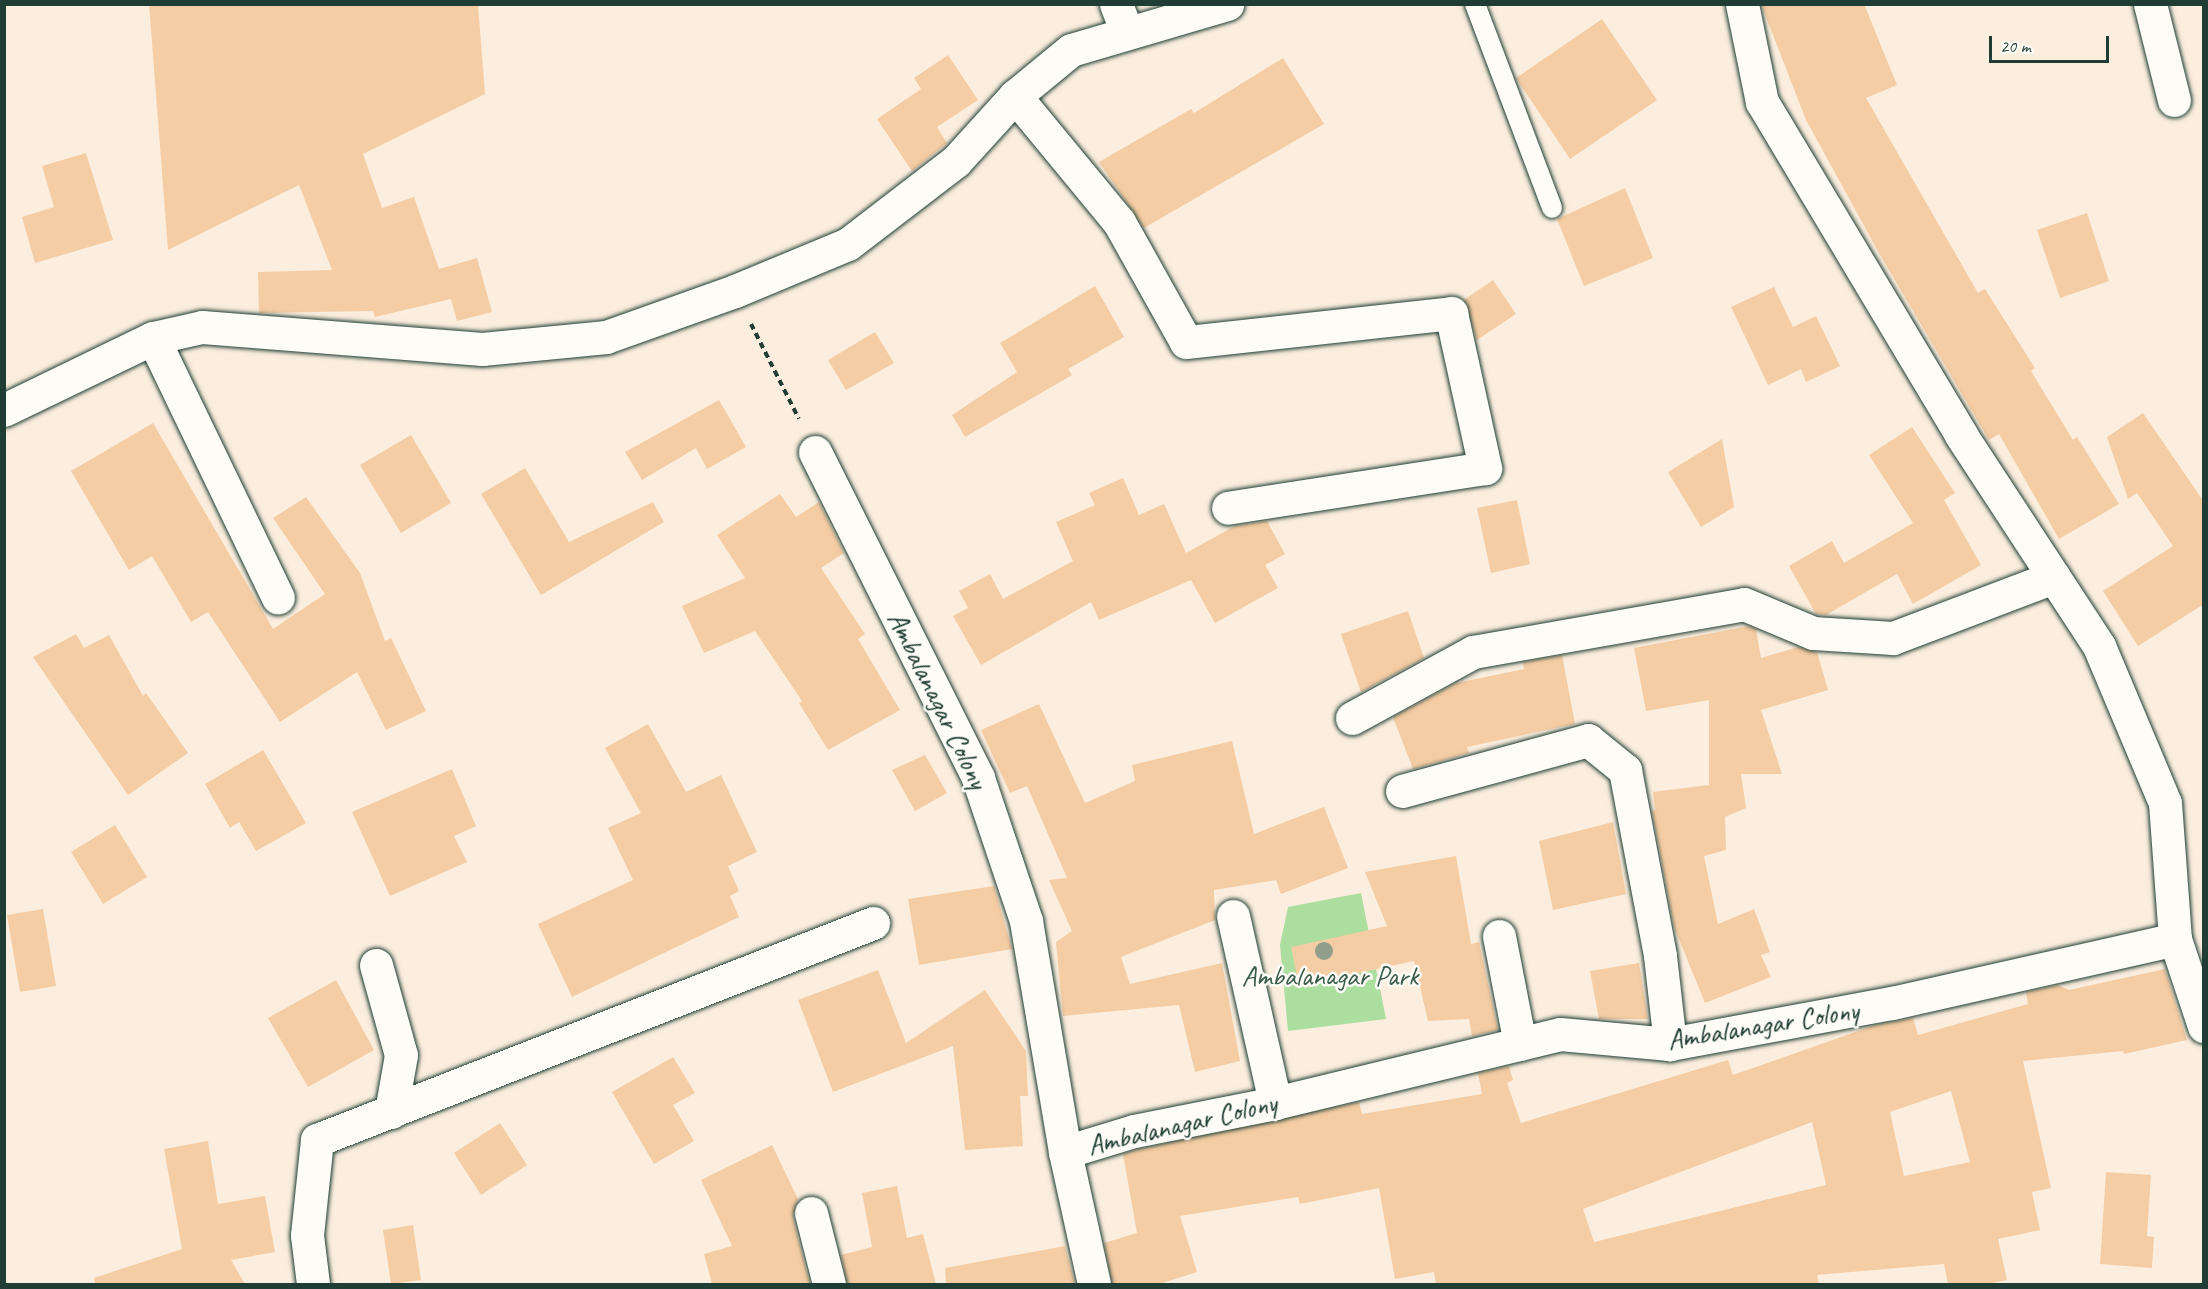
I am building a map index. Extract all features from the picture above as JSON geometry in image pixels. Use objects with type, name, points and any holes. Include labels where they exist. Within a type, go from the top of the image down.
[{"type":"street","points":[[4,410],[153,338],[202,327],[482,349],[606,337],[735,291],[848,244],[956,161],[1015,96],[1071,50],[1121,19],[1227,4]]},
{"type":"street","points":[[1742,4],[1762,102],[1961,435],[2099,646],[2165,803],[2175,939],[2204,1026]]},
{"type":"street","points":[[2150,4],[2174,100]]},
{"type":"street","points":[[1015,96],[1119,222],[1186,342],[1451,313],[1485,468],[1228,508]]},
{"type":"street","points":[[153,338],[278,598]]},
{"type":"street","name":"Ambalanagar Colony","points":[[815,452],[978,778],[1026,921],[1065,1152],[1134,1131],[1275,1103],[1560,1034],[1670,1044],[1892,1003],[2175,939]]},
{"type":"street","points":[[1352,718],[1473,652],[1744,604],[1813,633],[1893,638],[2054,577]]},
{"type":"street","points":[[1402,791],[1588,740],[1625,770],[1660,956],[1670,1044]]},
{"type":"street","points":[[1233,916],[1275,1103]]},
{"type":"street","points":[[313,1284],[307,1235],[317,1140],[873,923]]},
{"type":"street","points":[[1499,936],[1520,1044]]},
{"type":"street","points":[[376,965],[401,1055],[390,1112]]},
{"type":"street","points":[[1065,1152],[1094,1284]]},
{"type":"street","points":[[811,1214],[829,1284]]},
{"type":"lane","points":[[1475,4],[1552,208]]},
{"type":"path","points":[[735,291],[815,452]]},
{"type":"green space","name":"Ambalanagar Park","points":[[1361,893],[1386,1019],[1288,1031],[1280,945],[1288,907]]},
{"type":"building","points":[[149,4],[478,4],[485,94],[363,154],[382,208],[414,197],[439,269],[477,258],[492,312],[457,321],[451,299],[375,317],[373,311],[259,313],[258,272],[332,270],[299,185],[168,250]]},
{"type":"building","points":[[1761,4],[1864,4],[1897,85],[1866,98],[1978,293],[1985,289],[2035,368],[2031,371],[2073,440],[2077,437],[2119,504],[2059,539],[1999,434],[1989,440],[1879,253],[1806,120]]},
{"type":"building","points":[[1602,19],[1657,100],[1570,159],[1516,78]]},
{"type":"building","points":[[948,55],[978,100],[937,127],[947,143],[912,171],[877,119],[921,89],[914,78]]},
{"type":"building","points":[[1283,58],[1324,124],[1144,228],[1099,162],[1191,109],[1194,113]]},
{"type":"building","points":[[86,153],[113,240],[35,263],[22,217],[54,207],[42,166]]},
{"type":"building","points":[[1625,188],[1653,258],[1584,286],[1557,219]]},
{"type":"building","points":[[2087,213],[2109,281],[2060,298],[2037,230]]},
{"type":"building","points":[[1493,280],[1516,314],[1477,340],[1464,300]]},
{"type":"building","points":[[1095,286],[1124,337],[1068,369],[1072,375],[965,437],[952,415],[1017,372],[1000,343]]},
{"type":"building","points":[[1774,287],[1793,327],[1816,316],[1840,366],[1806,382],[1801,369],[1768,385],[1731,307]]},
{"type":"building","points":[[875,332],[894,363],[846,390],[828,360]]},
{"type":"building","points":[[719,400],[746,447],[707,469],[696,448],[642,480],[625,452]]},
{"type":"building","points":[[2143,413],[2204,502],[2204,604],[2138,646],[2103,591],[2173,546],[2137,493],[2128,499],[2107,437]]},
{"type":"building","points":[[153,423],[273,629],[325,594],[273,518],[306,497],[360,573],[385,641],[391,638],[426,711],[386,730],[357,672],[280,722],[208,612],[191,622],[152,556],[129,570],[71,471]]},
{"type":"building","points":[[1912,427],[1955,493],[1944,500],[1981,565],[1913,604],[1897,574],[1826,615],[1816,614],[1789,566],[1832,541],[1844,563],[1913,523],[1869,455]]},
{"type":"building","points":[[411,435],[451,503],[401,533],[360,465]]},
{"type":"building","points":[[1722,439],[1734,507],[1701,527],[1668,472]]},
{"type":"building","points":[[525,468],[569,542],[653,502],[664,522],[541,595],[481,494]]},
{"type":"building","points":[[1123,478],[1139,515],[1164,504],[1186,553],[1235,526],[1267,521],[1285,554],[1265,565],[1278,588],[1215,623],[1191,580],[1099,620],[1091,602],[981,665],[953,616],[968,608],[959,591],[990,574],[1003,599],[1073,561],[1056,522],[1095,505],[1089,493]]},
{"type":"building","points":[[780,494],[796,517],[819,502],[844,553],[821,568],[865,634],[858,639],[900,710],[828,750],[799,703],[802,701],[755,631],[704,653],[682,606],[745,578],[717,535]]},
{"type":"building","points":[[1517,500],[1530,564],[1491,573],[1477,508]]},
{"type":"building","points":[[1408,611],[1424,658],[1361,692],[1341,634]]},
{"type":"building","points":[[1749,626],[1756,629],[1761,658],[1798,647],[1817,652],[1828,690],[1761,710],[1782,774],[1741,774],[1746,808],[1725,817],[1726,850],[1704,856],[1718,924],[1754,909],[1770,952],[1761,955],[1771,977],[1705,1003],[1674,927],[1652,811],[1655,810],[1653,792],[1709,785],[1709,700],[1646,711],[1634,648]]},
{"type":"building","points":[[76,634],[84,648],[109,635],[143,696],[146,693],[188,753],[128,795],[33,657]]},
{"type":"building","points":[[1562,655],[1575,724],[1467,747],[1469,753],[1413,769],[1393,717],[1456,683],[1524,669],[1523,662]]},
{"type":"building","points":[[1039,704],[1085,803],[1135,781],[1132,765],[1232,741],[1254,834],[1324,807],[1348,868],[1281,894],[1276,880],[1214,890],[1215,920],[1121,957],[1130,984],[1222,963],[1240,1061],[1195,1072],[1179,1005],[1063,1016],[1056,942],[1072,931],[1049,880],[1067,878],[1027,786],[1010,793],[981,730]]},
{"type":"building","points":[[648,724],[686,792],[721,775],[757,852],[728,866],[739,891],[730,896],[739,917],[572,997],[538,924],[633,880],[608,828],[641,813],[605,748]]},
{"type":"building","points":[[263,750],[306,823],[256,851],[239,822],[230,828],[205,784]]},
{"type":"building","points":[[925,755],[947,793],[915,811],[892,770]]},
{"type":"building","points":[[452,769],[476,826],[454,836],[467,862],[390,896],[352,812]]},
{"type":"building","points":[[1613,822],[1626,894],[1553,910],[1539,841]]},
{"type":"building","points":[[115,825],[147,877],[103,904],[71,852]]},
{"type":"building","points":[[1456,856],[1471,944],[1479,942],[1498,1030],[1472,1036],[1469,1019],[1428,1021],[1414,961],[1299,986],[1291,947],[1387,926],[1365,872]]},
{"type":"building","points":[[994,886],[1012,949],[919,965],[908,899]]},
{"type":"building","points":[[43,909],[56,986],[20,992],[7,915]]},
{"type":"building","points":[[1639,963],[1648,1019],[1599,1019],[1590,971]]},
{"type":"building","points":[[2165,969],[2187,1040],[2124,1054],[2123,1051],[2023,1061],[2051,1188],[2032,1192],[2040,1230],[1998,1239],[2007,1280],[1987,1284],[1948,1284],[1944,1264],[1817,1275],[1819,1284],[1436,1284],[1434,1272],[1395,1279],[1379,1188],[1300,1204],[1298,1197],[1180,1216],[1197,1272],[1159,1284],[1112,1284],[1104,1243],[1137,1233],[1123,1154],[1139,1149],[1359,1102],[1362,1114],[1482,1094],[1478,1073],[1509,1066],[1513,1080],[1507,1083],[1521,1123],[1728,1060],[1733,1075],[1875,1025],[1913,1018],[1918,1035],[2028,1004],[2026,992],[2058,985],[2069,990]],"holes":[[[1951,1091],[1970,1162],[1904,1176],[1890,1112]],[[1812,1122],[1826,1185],[1594,1242],[1583,1209]]]},
{"type":"building","points":[[878,970],[906,1043],[985,990],[1026,1051],[1028,1096],[1020,1096],[1023,1146],[965,1150],[953,1046],[833,1092],[798,1000]]},
{"type":"building","points":[[336,980],[374,1050],[308,1087],[268,1018]]},
{"type":"building","points":[[673,1057],[695,1093],[673,1105],[694,1141],[654,1164],[612,1092]]},
{"type":"building","points":[[500,1123],[527,1165],[481,1195],[454,1153]]},
{"type":"building","points":[[208,1141],[218,1204],[265,1196],[275,1252],[231,1260],[245,1284],[95,1284],[94,1278],[182,1249],[164,1149]]},
{"type":"building","points":[[772,1145],[798,1199],[793,1218],[810,1284],[712,1284],[704,1254],[732,1246],[701,1180]]},
{"type":"building","points":[[2106,1172],[2151,1175],[2147,1236],[2154,1237],[2152,1268],[2100,1264]]},
{"type":"building","points":[[897,1186],[907,1238],[923,1234],[936,1284],[847,1284],[841,1255],[872,1247],[862,1193]]},
{"type":"building","points":[[413,1225],[421,1280],[391,1284],[383,1230]]},
{"type":"building","points":[[1065,1246],[1075,1284],[946,1284],[945,1268]]}]
